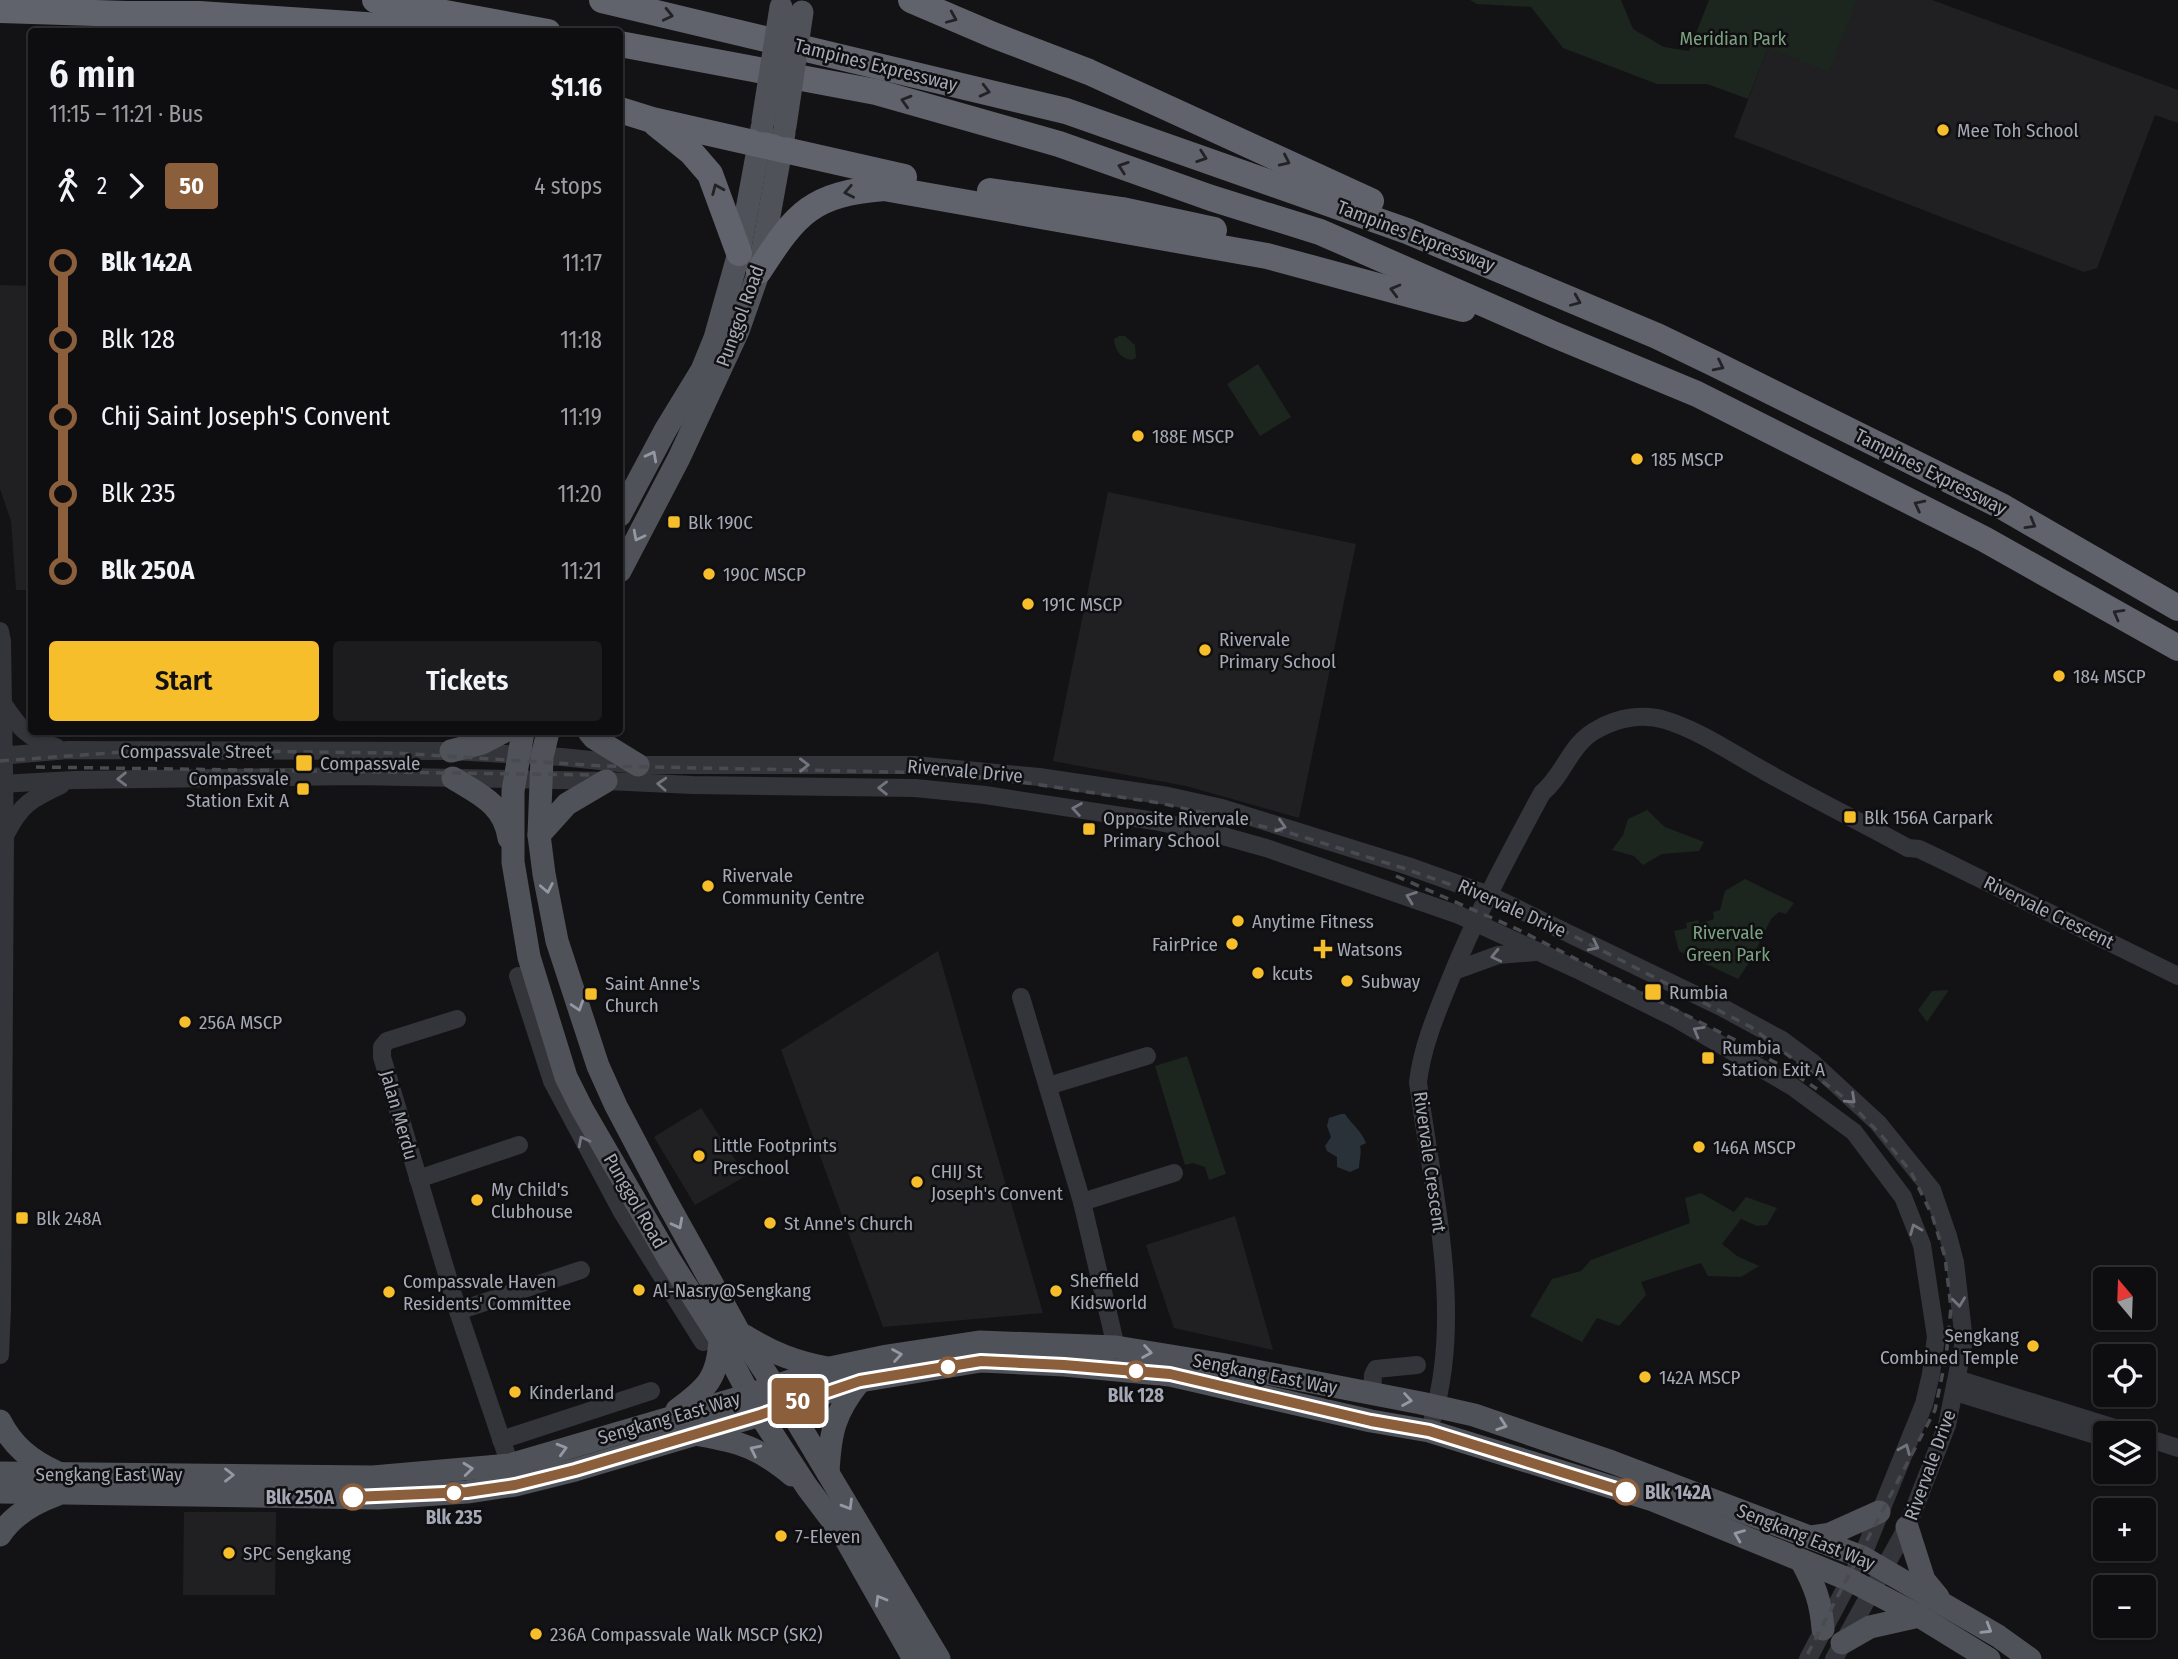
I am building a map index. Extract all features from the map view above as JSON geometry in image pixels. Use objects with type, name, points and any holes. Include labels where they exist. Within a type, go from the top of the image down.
[{"type":"highway","points":[[375,0],[520,28]]},
{"type":"highway","name":"Tampines Expressway","points":[[602,0],[1066,111],[1407,231],[1525,279],[1703,359],[2003,507],[2178,608]]},
{"type":"highway","points":[[911,0],[1089,72],[1374,202],[1407,231]]},
{"type":"highway","points":[[0,9],[199,14],[410,28]]},
{"type":"highway","points":[[127,14],[217,28]]},
{"type":"highway","name":"Tampines Expressway","points":[[623,45],[876,92],[1059,144],[1211,198],[1320,232],[1555,335],[1674,383],[1984,539],[2178,648]]},
{"type":"highway","points":[[623,111],[881,174],[1122,210],[1404,270]]},
{"type":"highway","points":[[652,120],[691,152],[710,174],[749,262],[804,213],[825,199],[849,191],[884,188],[1267,256],[1555,335]]},
{"type":"highway","points":[[941,198],[980,189]]},
{"type":"highway","points":[[1024,194],[1096,226]]},
{"type":"main road","name":"Punggol Road","points":[[770,148],[781,0]]},
{"type":"main road","name":"Punggol Road","points":[[623,565],[679,458],[738,331],[770,148],[804,0]]},
{"type":"main road","name":"Punggol Road","points":[[623,509],[666,429],[702,370],[749,262]]},
{"type":"main road","points":[[451,751],[482,743],[497,735]]},
{"type":"main road","name":"Punggol Road","points":[[522,735],[514,780],[513,862],[529,957],[527,985],[559,1079],[582,1110],[629,1208],[688,1304],[780,1396],[939,1659]]},
{"type":"main road","name":"Punggol Road","points":[[548,735],[542,768],[539,835],[557,942],[598,1066],[658,1185],[721,1338],[755,1405],[807,1487],[844,1536],[914,1659]]},
{"type":"main road","points":[[592,735],[638,765]]},
{"type":"main road","points":[[453,778],[492,801],[508,831],[513,862]]},
{"type":"main road","points":[[539,835],[567,804],[607,781]]},
{"type":"main road","points":[[665,1419],[700,1393],[713,1378],[719,1361],[721,1338],[801,1363],[830,1368]]},
{"type":"main road","name":"Sengkang East Way","points":[[780,1396],[830,1368],[979,1342],[1116,1347],[1220,1364],[1436,1407],[1474,1415],[1612,1462],[1862,1557],[1942,1602],[2031,1659]]},
{"type":"main road","name":"Sengkang East Way","points":[[0,1473],[64,1483],[378,1498],[467,1492],[515,1485],[575,1470],[693,1434],[780,1396],[860,1381],[981,1361],[1170,1374],[1371,1421],[1429,1431],[1653,1500],[1850,1580],[1919,1616],[1989,1659]]},
{"type":"main road","points":[[828,1473],[830,1439],[836,1420],[845,1399],[860,1381]]},
{"type":"main road","name":"Sengkang East Way","points":[[0,1492],[64,1483],[373,1477],[510,1465],[665,1419],[755,1405]]},
{"type":"main road","points":[[0,1421],[16,1447],[64,1483],[25,1510],[7,1525],[0,1535]]},
{"type":"main road","points":[[693,1434],[732,1440],[755,1448],[807,1487]]},
{"type":"main road","points":[[1810,1537],[1830,1534],[1879,1512]]},
{"type":"main road","points":[[1907,1527],[1924,1580],[1942,1602]]},
{"type":"main road","points":[[1801,1562],[1821,1605],[1833,1644],[1871,1627],[1919,1616]]},
{"type":"street","points":[[0,631],[5,836],[0,1355]]},
{"type":"street","points":[[2,702],[17,725],[28,734]]},
{"type":"street","name":"Rivervale Crescent","points":[[1429,1431],[1445,1356],[1443,1263],[1418,1082],[1420,1060],[1475,922],[1542,793],[1543,783],[1554,758],[1567,741],[1584,727],[1628,709],[1661,709],[1677,714],[1739,744],[1913,840],[1919,849],[2178,976]]},
{"type":"street","points":[[29,735],[36,741],[68,750]]},
{"type":"street","name":"Compassvale Street","points":[[2,756],[68,750],[451,751],[517,757]]},
{"type":"street","name":"Rivervale Drive","points":[[517,757],[542,768],[607,781],[705,786],[915,788],[985,795],[1143,819],[1216,834],[1396,891],[1475,922],[1675,1018],[1794,1087],[1854,1132],[1902,1197],[1922,1245],[1936,1337],[1924,1404],[1862,1557],[1850,1580],[1833,1644]]},
{"type":"street","name":"Rivervale Drive","points":[[514,780],[542,768],[638,765],[914,765],[1027,775],[1168,796],[1222,808],[1285,827],[1489,895],[1713,1003],[1782,1040],[1813,1063],[1878,1124],[1932,1190],[1955,1262],[1964,1341],[1947,1425],[1907,1527],[1872,1591],[1833,1644],[1808,1659]]},
{"type":"street","name":"Compassvale Street","points":[[2,784],[250,776],[514,780]]},
{"type":"street","points":[[5,836],[16,814],[27,804],[40,795],[74,780]]},
{"type":"street","points":[[1454,971],[1498,955],[1540,952]]},
{"type":"street","points":[[1021,997],[1082,1202],[1116,1347]]},
{"type":"street","name":"Jalan Merdu","points":[[457,1019],[387,1041],[382,1047],[382,1057],[458,1311],[510,1465]]},
{"type":"street","points":[[1048,1086],[1147,1056]]},
{"type":"street","name":"Jalan Merdu","points":[[418,1179],[519,1145]]},
{"type":"street","points":[[1082,1202],[1174,1174]]},
{"type":"street","points":[[458,1311],[581,1270]]},
{"type":"street","points":[[1372,1395],[1373,1374],[1376,1369],[1418,1365]]},
{"type":"street","points":[[1956,1385],[2093,1423]]},
{"type":"street","points":[[1956,1385],[2093,1434]]},
{"type":"street","points":[[501,1440],[651,1391]]},
{"type":"street","points":[[2156,1443],[2172,1451]]},
{"type":"shaded area","name":"Mee Toh School","points":[[1786,0],[1932,0],[2178,90],[2178,123],[2155,115],[2097,268],[2084,272],[1734,137]]},
{"type":"shaded area","points":[[0,285],[28,286],[28,590],[16,590],[11,521],[0,489]]},
{"type":"shaded area","name":"Rivervale Primary School","points":[[1108,492],[1356,544],[1299,818],[1186,786],[1053,761]]},
{"type":"shaded area","name":"CHIJ St Joseph's Convent","points":[[938,951],[1043,1313],[883,1327],[781,1050]]},
{"type":"shaded area","name":"Little Footprints Preschool","points":[[701,1108],[746,1176],[695,1205],[654,1137]]},
{"type":"shaded area","points":[[1345,1114],[1366,1143],[1360,1146],[1359,1168],[1350,1172],[1337,1167],[1337,1157],[1327,1151],[1325,1146],[1331,1137],[1327,1126],[1329,1118]]},
{"type":"shaded area","points":[[1235,1216],[1273,1350],[1174,1328],[1146,1245]]},
{"type":"shaded area","name":"SPC Sengkang","points":[[184,1512],[276,1512],[275,1595],[183,1595]]},
{"type":"green space","name":"Meridian Park","points":[[1470,0],[1621,0],[1633,29],[1664,47],[1689,51],[1709,0],[1857,0],[1829,72],[1768,48],[1748,99],[1707,84],[1657,84],[1563,48],[1531,7],[1477,4]]},
{"type":"green space","points":[[1125,336],[1135,345],[1136,358],[1127,359],[1119,353],[1114,339]]},
{"type":"green space","points":[[1258,364],[1291,417],[1260,436],[1227,384]]},
{"type":"green space","points":[[1647,810],[1665,827],[1704,842],[1699,851],[1662,854],[1643,865],[1634,856],[1612,850],[1623,835],[1628,819]]},
{"type":"green space","name":"Rivervale Green Park","points":[[1745,879],[1794,903],[1786,914],[1779,912],[1771,919],[1751,960],[1738,979],[1679,951],[1674,931],[1687,928],[1686,923],[1698,920],[1700,924],[1714,919],[1713,912],[1720,910],[1725,891]]},
{"type":"green space","points":[[1949,990],[1927,1022],[1918,1010],[1932,991]]},
{"type":"green space","points":[[1187,1056],[1226,1174],[1209,1180],[1205,1167],[1193,1163],[1185,1165],[1155,1066]]},
{"type":"green space","points":[[1701,1193],[1734,1212],[1746,1197],[1777,1208],[1767,1225],[1757,1226],[1741,1219],[1722,1244],[1737,1256],[1759,1266],[1741,1277],[1708,1276],[1701,1263],[1641,1282],[1646,1295],[1619,1326],[1597,1318],[1582,1342],[1530,1316],[1552,1279],[1581,1271],[1591,1260],[1690,1223],[1685,1198]]},
{"type":"railway","points":[[0,761],[151,750],[395,753],[605,766],[942,773],[1160,803],[1287,832],[1406,869],[1525,911],[1751,1027],[1847,1100],[1882,1136],[1911,1172],[1932,1215],[1945,1257],[1951,1308],[1946,1357],[1935,1410],[1805,1659]]},
{"type":"railway","points":[[36,767],[592,775]]},
{"type":"railway","points":[[1396,876],[1517,929],[1741,1043],[1817,1089]]},
{"type":"bus line","name":"50","points":[[353,1497],[467,1492],[515,1485],[760,1415],[860,1381],[981,1361],[1170,1374],[1371,1421],[1429,1431],[1626,1492]]},
{"type":"place","name":"Mee Toh School","points":[[1943,130]]},
{"type":"place","name":"188E MSCP","points":[[1138,436]]},
{"type":"place","name":"185 MSCP","points":[[1637,459]]},
{"type":"place","name":"Blk 190C","points":[[674,522]]},
{"type":"place","name":"190C MSCP","points":[[709,574]]},
{"type":"place","name":"191C MSCP","points":[[1028,604]]},
{"type":"place","name":"Rivervale Primary School","points":[[1205,650]]},
{"type":"place","name":"184 MSCP","points":[[2059,676]]},
{"type":"place","name":"Compassvale","points":[[304,763]]},
{"type":"place","name":"Compassvale Station Exit A","points":[[303,789]]},
{"type":"place","name":"Blk 156A Carpark","points":[[1850,817]]},
{"type":"place","name":"Opposite Rivervale Primary School","points":[[1089,829]]},
{"type":"place","name":"Rivervale Community Centre","points":[[708,886]]},
{"type":"place","name":"Anytime Fitness","points":[[1238,921]]},
{"type":"place","name":"FairPrice","points":[[1232,944]]},
{"type":"place","name":"Watsons","points":[[1323,949]]},
{"type":"place","name":"kcuts","points":[[1258,973]]},
{"type":"place","name":"Subway","points":[[1347,981]]},
{"type":"place","name":"Rumbia","points":[[1653,992]]},
{"type":"place","name":"Saint Anne's Church","points":[[591,994]]},
{"type":"place","name":"256A MSCP","points":[[185,1022]]},
{"type":"place","name":"Rumbia Station Exit A","points":[[1708,1058]]},
{"type":"place","name":"146A MSCP","points":[[1699,1147]]},
{"type":"place","name":"Little Footprints Preschool","points":[[699,1156]]},
{"type":"place","name":"CHIJ St Joseph's Convent","points":[[917,1182]]},
{"type":"place","name":"My Child's Clubhouse","points":[[477,1200]]},
{"type":"place","name":"Blk 248A","points":[[22,1218]]},
{"type":"place","name":"St Anne's Church","points":[[770,1223]]},
{"type":"place","name":"Al-Nasry@Sengkang","points":[[639,1290]]},
{"type":"place","name":"Sheffield Kidsworld","points":[[1056,1291]]},
{"type":"place","name":"Compassvale Haven Residents' Committee","points":[[389,1292]]},
{"type":"place","name":"Sengkang Combined Temple","points":[[2033,1346]]},
{"type":"place","name":"Blk 128","points":[[1136,1371]]},
{"type":"place","name":"142A MSCP","points":[[1645,1377]]},
{"type":"place","name":"Kinderland","points":[[515,1392]]},
{"type":"place","name":"Blk 142A","points":[[1626,1492]]},
{"type":"place","name":"Blk 235","points":[[454,1493]]},
{"type":"place","name":"Blk 250A","points":[[353,1497]]},
{"type":"place","name":"7-Eleven","points":[[781,1536]]},
{"type":"place","name":"SPC Sengkang","points":[[229,1553]]},
{"type":"place","name":"236A Compassvale Walk MSCP (SK2)","points":[[536,1634]]}]
